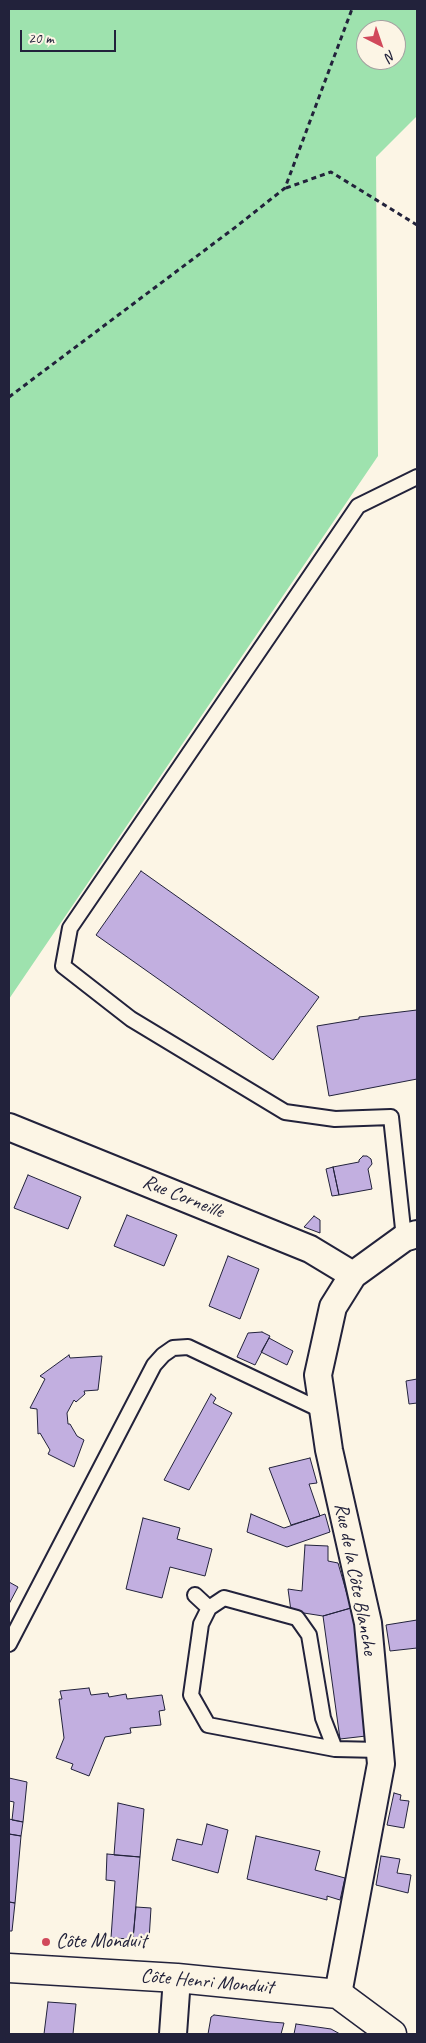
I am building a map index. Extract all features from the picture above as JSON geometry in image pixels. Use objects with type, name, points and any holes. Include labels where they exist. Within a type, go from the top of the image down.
[{"type":"street","name":"Rue Corneille","points":[[9,1127],[310,1249],[353,1275]]},
{"type":"street","name":"Rue de la Côte Blanche","points":[[338,1994],[380,1764],[380,1750],[368,1623],[329,1450],[318,1375],[333,1307],[353,1275],[411,1236]]},
{"type":"street","name":"Côte Henri Monduit","points":[[9,1968],[177,1978],[338,1994]]},
{"type":"street","points":[[173,2034],[177,1978]]},
{"type":"street","points":[[338,1994],[392,2034]]},
{"type":"lane","points":[[411,1236],[391,1117],[335,1119],[285,1112],[131,1019],[63,966],[70,928],[358,506],[417,477]]},
{"type":"lane","points":[[9,1644],[150,1374],[163,1355],[173,1348],[188,1347],[323,1411]]},
{"type":"lane","points":[[195,1595],[209,1608]]},
{"type":"lane","points":[[335,1749],[323,1718],[309,1636],[296,1618],[224,1598],[209,1608],[201,1624],[191,1695],[208,1725],[335,1749],[380,1750]]},
{"type":"path","points":[[285,188],[352,9]]},
{"type":"path","points":[[9,397],[238,226],[285,188],[331,172],[417,225]]},
{"type":"green space","points":[[9,9],[417,9],[417,116],[376,157],[378,456],[9,999]]},
{"type":"building","points":[[141,871],[319,997],[273,1060],[96,935]]},
{"type":"building","points":[[417,1010],[417,1079],[329,1096],[317,1026],[359,1019],[359,1017]]},
{"type":"building","points":[[363,1156],[371,1159],[372,1164],[368,1169],[372,1189],[339,1195],[333,1167],[359,1162]]},
{"type":"building","points":[[333,1167],[339,1195],[332,1196],[326,1169]]},
{"type":"building","points":[[28,1175],[81,1197],[68,1229],[14,1208]]},
{"type":"building","points":[[127,1215],[177,1235],[164,1266],[114,1246]]},
{"type":"building","points":[[314,1216],[320,1220],[320,1233],[304,1227]]},
{"type":"building","points":[[228,1256],[259,1269],[240,1319],[209,1306]]},
{"type":"building","points":[[262,1332],[270,1336],[255,1365],[237,1357],[248,1333]]},
{"type":"building","points":[[269,1338],[293,1351],[287,1365],[261,1352]]},
{"type":"building","points":[[69,1355],[70,1358],[102,1356],[98,1390],[84,1391],[85,1394],[76,1402],[74,1400],[67,1413],[68,1424],[70,1424],[77,1436],[84,1440],[74,1467],[48,1454],[50,1450],[40,1433],[38,1434],[37,1409],[30,1408],[45,1379],[40,1376]]},
{"type":"building","points":[[417,1379],[417,1403],[409,1404],[406,1381]]},
{"type":"building","points":[[211,1394],[216,1398],[213,1403],[232,1413],[189,1490],[164,1480]]},
{"type":"building","points":[[310,1458],[317,1483],[309,1484],[320,1516],[291,1525],[269,1468]]},
{"type":"building","points":[[251,1514],[284,1528],[325,1514],[330,1532],[287,1547],[247,1532]]},
{"type":"building","points":[[143,1518],[180,1528],[177,1539],[212,1549],[205,1576],[170,1567],[162,1598],[126,1589]]},
{"type":"building","points":[[305,1545],[328,1546],[328,1561],[338,1563],[351,1608],[323,1616],[291,1611],[288,1589],[302,1591]]},
{"type":"building","points":[[9,1582],[18,1587],[9,1604]]},
{"type":"building","points":[[351,1608],[357,1634],[366,1736],[340,1739],[323,1616]]},
{"type":"building","points":[[417,1620],[417,1648],[390,1651],[386,1625]]},
{"type":"building","points":[[89,1688],[91,1695],[108,1693],[109,1697],[126,1694],[127,1699],[162,1695],[165,1710],[159,1711],[161,1725],[130,1728],[131,1733],[105,1737],[89,1776],[71,1769],[73,1764],[56,1758],[64,1738],[59,1699],[62,1699],[60,1691]]},
{"type":"building","points":[[9,1778],[27,1782],[23,1822],[12,1820],[14,1802],[9,1801]]},
{"type":"building","points":[[394,1793],[401,1795],[400,1800],[409,1801],[404,1828],[387,1825]]},
{"type":"building","points":[[118,1803],[144,1809],[140,1857],[114,1855]]},
{"type":"building","points":[[9,1819],[23,1822],[21,1836],[9,1834]]},
{"type":"building","points":[[207,1824],[228,1830],[218,1873],[172,1860],[177,1839],[202,1845]]},
{"type":"building","points":[[9,1834],[21,1836],[15,1903],[9,1902]]},
{"type":"building","points":[[256,1836],[320,1851],[315,1870],[345,1878],[340,1900],[327,1896],[327,1900],[247,1879]]},
{"type":"building","points":[[107,1854],[140,1857],[133,1939],[111,1938],[115,1881],[106,1880]]},
{"type":"building","points":[[381,1856],[400,1859],[397,1873],[411,1875],[408,1893],[376,1885]]},
{"type":"building","points":[[9,1902],[15,1903],[12,1931],[9,1931]]},
{"type":"building","points":[[136,1907],[151,1908],[149,1940],[133,1939]]},
{"type":"building","points":[[48,2002],[76,2004],[73,2034],[44,2034]]},
{"type":"building","points":[[214,2015],[284,2023],[281,2034],[208,2034],[211,2017]]},
{"type":"building","points":[[296,2024],[331,2029],[340,2034],[294,2034]]},
{"type":"place","name":"Côte Monduit","points":[[46,1942]]}]
